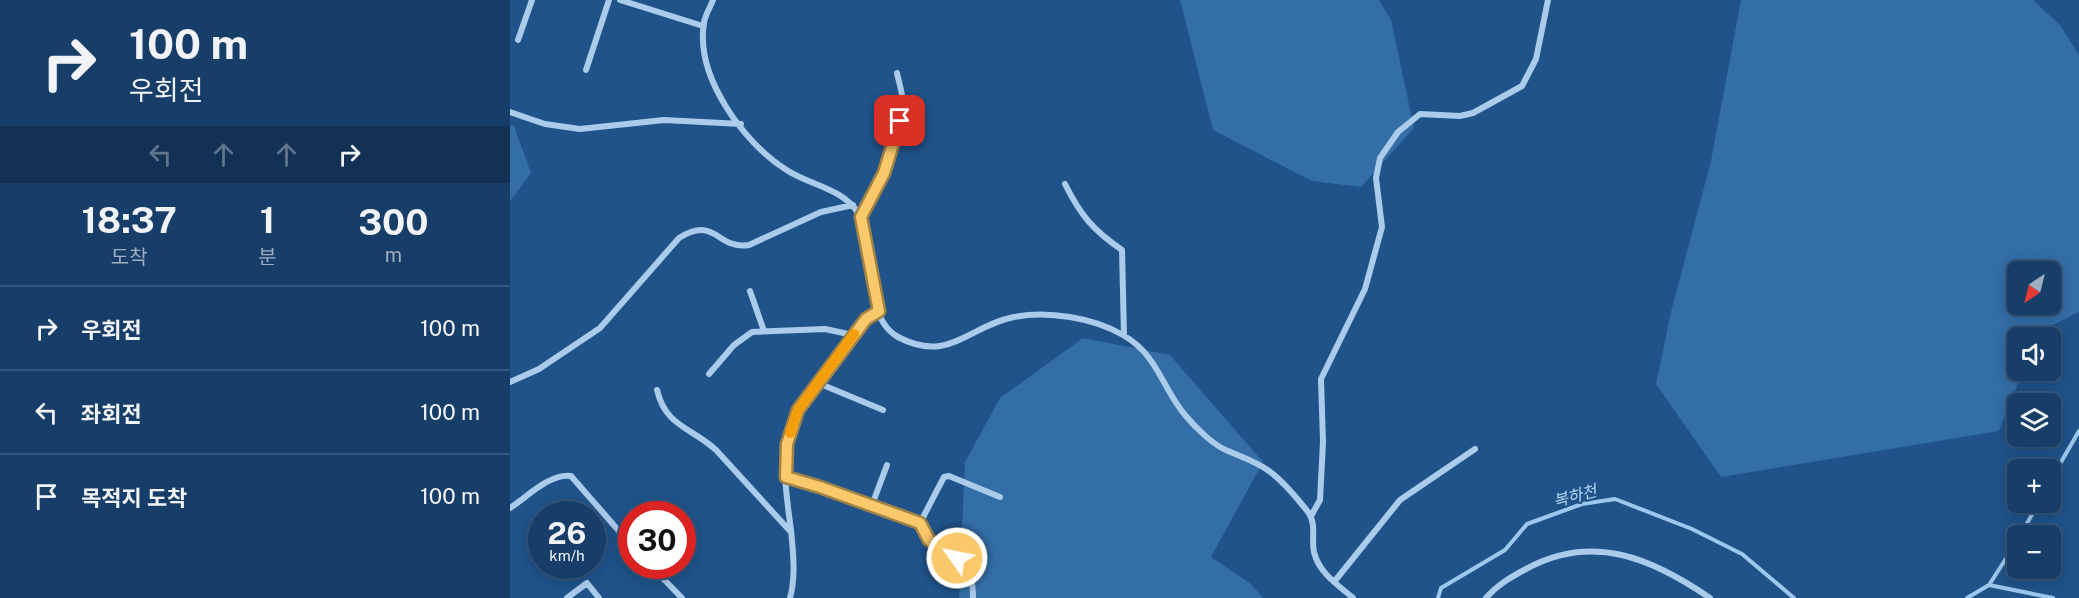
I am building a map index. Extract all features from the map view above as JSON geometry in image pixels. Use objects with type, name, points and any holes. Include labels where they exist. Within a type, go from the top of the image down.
[{"type":"street","points":[[518,39],[532,0]]},
{"type":"street","points":[[586,70],[609,0]]},
{"type":"street","points":[[620,0],[703,26]]},
{"type":"street","points":[[713,0],[703,26],[703,49],[713,84],[765,154],[786,170],[832,191],[853,205],[861,217],[879,311],[885,325],[897,336],[933,347],[956,344],[973,332],[1015,316],[1059,315],[1099,325],[1124,335],[1151,357],[1184,414],[1226,451],[1241,455],[1270,471],[1311,516]]},
{"type":"street","points":[[1353,598],[1321,571],[1313,551],[1311,516],[1320,500],[1323,442],[1321,380],[1368,279],[1382,226],[1376,178],[1380,158],[1398,132],[1420,114],[1460,116],[1473,113],[1522,86],[1532,72],[1536,59],[1548,0]]},
{"type":"street","points":[[861,217],[884,173],[900,121],[903,105],[897,73]]},
{"type":"street","points":[[510,112],[544,124],[580,129],[664,120],[741,124]]},
{"type":"street","points":[[1065,184],[1080,214],[1093,229],[1122,250],[1124,335]]},
{"type":"street","points":[[510,382],[539,369],[600,328],[679,238],[693,230],[704,229],[740,246],[749,245],[821,212],[853,205]]},
{"type":"street","points":[[750,291],[764,331]]},
{"type":"street","points":[[790,598],[793,589],[786,477],[791,426],[798,410],[853,335],[866,319],[879,311]]},
{"type":"street","points":[[709,374],[734,345],[752,332],[776,333],[825,329],[853,335]]},
{"type":"street","points":[[818,383],[883,410]]},
{"type":"street","points":[[657,390],[666,413],[674,422],[705,439],[791,531]]},
{"type":"street","points":[[1334,582],[1400,500],[1475,449]]},
{"type":"street","points":[[872,505],[887,465]]},
{"type":"street","points":[[510,508],[553,478],[562,475],[571,476],[618,530]]},
{"type":"street","points":[[920,523],[944,477],[949,476],[1000,497]]},
{"type":"street","points":[[786,477],[920,523],[929,540],[947,549],[967,567],[974,580],[973,598]]},
{"type":"street","points":[[1486,598],[1494,589],[1541,561],[1576,552],[1614,552],[1644,560],[1678,576],[1710,598]]},
{"type":"street","points":[[664,579],[682,598]]},
{"type":"street","points":[[567,598],[587,583],[599,598]]},
{"type":"shaded area","points":[[1180,0],[1379,0],[1391,20],[1414,128],[1361,187],[1312,181],[1213,130]]},
{"type":"shaded area","points":[[1741,0],[2033,0],[2060,25],[2079,55],[2079,312],[2049,327],[2007,327],[2007,381],[2019,381],[2014,393],[2007,393],[2007,411],[1999,431],[1721,477],[1656,384],[1671,312],[1711,161]]},
{"type":"shaded area","points":[[510,125],[514,126],[531,173],[510,201]]},
{"type":"shaded area","points":[[1083,338],[1170,355],[1263,462],[1211,557],[1251,584],[1263,598],[959,598],[965,462],[1000,398]]},
{"type":"waterway","name":"복하천","points":[[2061,462],[2079,431]]},
{"type":"waterway","name":"복하천","points":[[1438,598],[1441,588],[1505,550],[1527,524],[1582,504],[1615,499],[1692,529],[1742,554],[1794,598]]},
{"type":"waterway","name":"복하천","points":[[2026,525],[2033,513]]},
{"type":"waterway","name":"복하천","points":[[1967,598],[1989,585],[2007,557]]},
{"type":"waterway","points":[[1989,585],[2053,598]]},
{"type":"slow traffic","points":[[790,433],[798,410],[854,334]]},
{"type":"route","points":[[900,121],[884,173],[861,217],[872,287],[879,311],[866,319],[798,410],[787,444],[786,477],[920,523],[929,540],[947,549],[957,558]]}]
